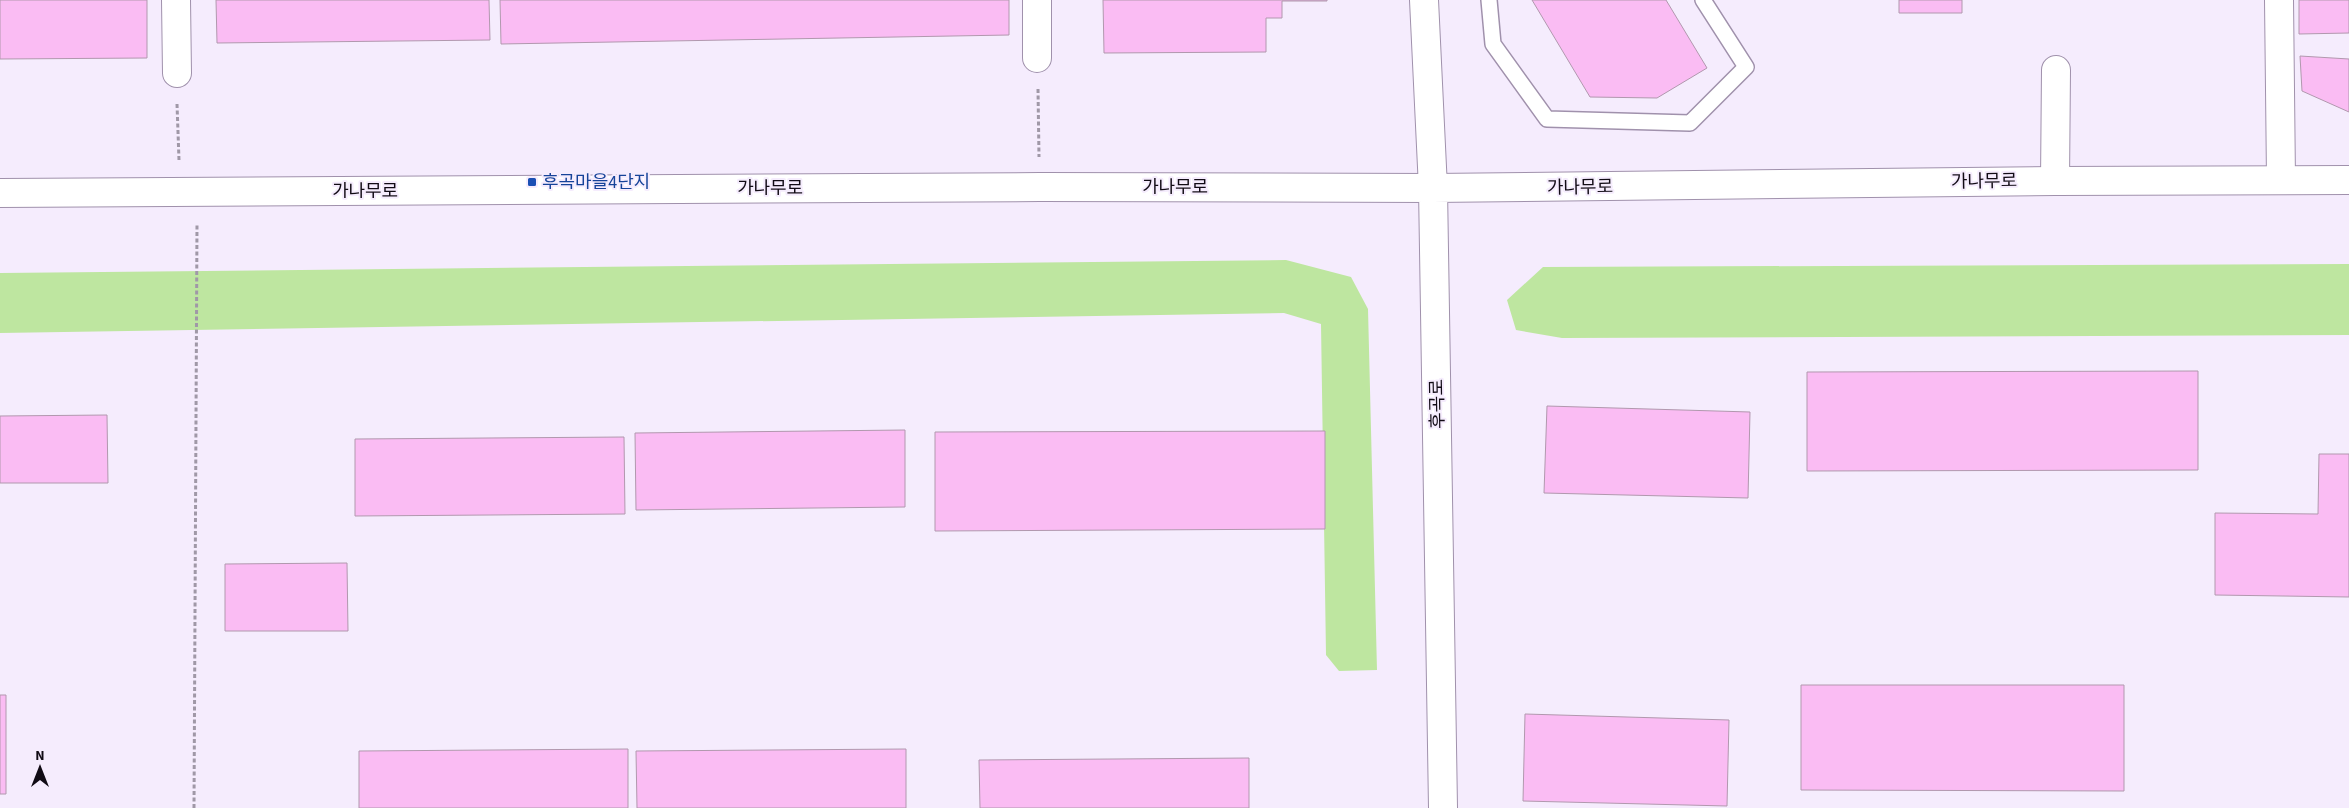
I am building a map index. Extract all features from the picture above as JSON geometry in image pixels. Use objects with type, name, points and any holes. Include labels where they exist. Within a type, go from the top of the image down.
[{"type":"street","points":[[176,0],[177,73]]},
{"type":"street","points":[[1037,0],[1037,58]]},
{"type":"street","name":"후곡로","points":[[1424,0],[1433,188],[1443,808]]},
{"type":"street","points":[[2279,0],[2281,179]]},
{"type":"street","points":[[2055,181],[2056,70]]},
{"type":"street","name":"가나무로","points":[[0,193],[1040,187],[1433,188],[2281,179],[2349,180]]},
{"type":"lane","points":[[1489,0],[1494,44],[1547,119],[1690,123],[1746,68],[1703,0]]},
{"type":"path","points":[[1037,58],[1040,187]]},
{"type":"path","points":[[177,73],[188,192],[194,808]]},
{"type":"green space","points":[[1286,260],[1351,277],[1368,309],[1377,670],[1339,671],[1326,655],[1321,324],[1284,313],[0,333],[0,273]]},
{"type":"green space","points":[[2349,264],[2349,335],[1562,338],[1516,330],[1507,300],[1543,267]]},
{"type":"building","points":[[0,0],[147,0],[147,58],[0,59]]},
{"type":"building","points":[[216,0],[489,0],[490,40],[217,43]]},
{"type":"building","points":[[500,0],[1009,0],[1009,35],[501,44]]},
{"type":"building","points":[[1103,0],[1327,1],[1282,1],[1282,18],[1266,18],[1266,52],[1104,53]]},
{"type":"building","points":[[1532,0],[1666,0],[1707,68],[1657,98],[1590,97]]},
{"type":"building","points":[[1899,0],[1962,0],[1962,13],[1899,13]]},
{"type":"building","points":[[2299,0],[2349,0],[2349,33],[2299,34]]},
{"type":"building","points":[[2300,56],[2349,59],[2349,112],[2302,91]]},
{"type":"building","points":[[2198,371],[2198,470],[1807,471],[1807,372]]},
{"type":"building","points":[[1547,406],[1750,412],[1748,498],[1544,493]]},
{"type":"building","points":[[107,415],[108,483],[0,483],[0,416]]},
{"type":"building","points":[[905,430],[905,507],[636,510],[635,433]]},
{"type":"building","points":[[1325,431],[1325,529],[935,531],[935,432]]},
{"type":"building","points":[[624,437],[625,514],[355,516],[355,439]]},
{"type":"building","points":[[2319,454],[2349,454],[2349,597],[2215,595],[2215,513],[2318,514]]},
{"type":"building","points":[[347,563],[348,631],[225,631],[225,564]]},
{"type":"building","points":[[1801,685],[2124,685],[2124,791],[1801,790]]},
{"type":"building","points":[[0,695],[6,695],[6,794],[0,794]]},
{"type":"building","points":[[1525,714],[1729,720],[1727,806],[1523,801]]},
{"type":"building","points":[[628,749],[628,808],[359,808],[359,751]]},
{"type":"building","points":[[906,749],[906,808],[637,808],[636,751]]},
{"type":"building","points":[[1249,758],[1249,808],[980,808],[979,760]]},
{"type":"place","name":"후곡마을4단지","points":[[532,182]]}]
